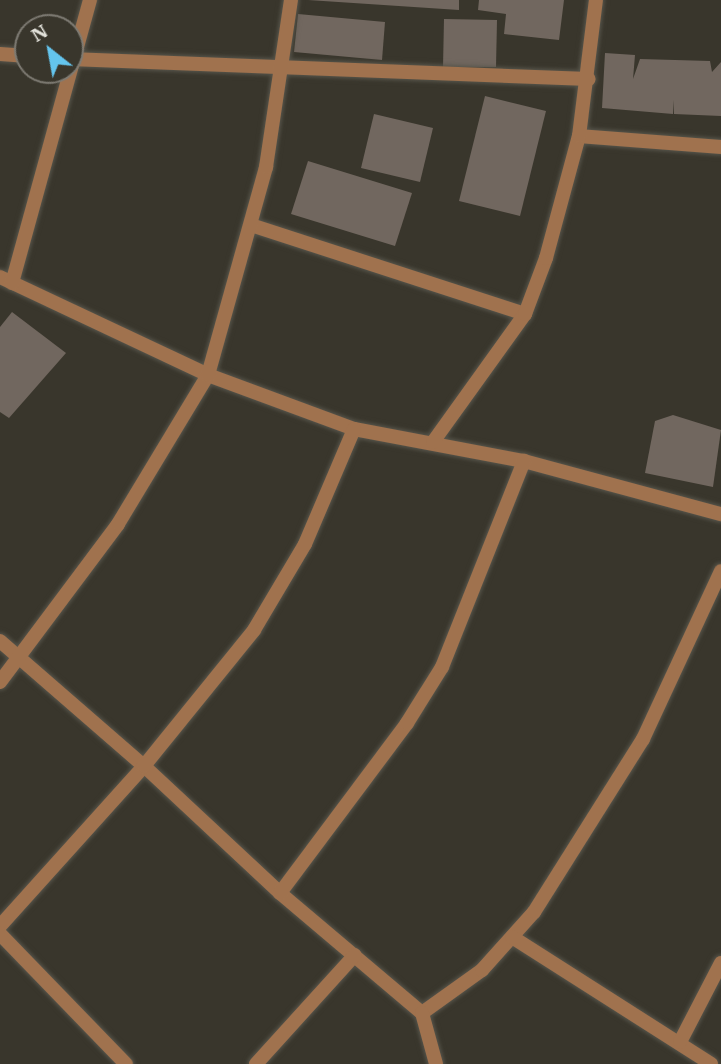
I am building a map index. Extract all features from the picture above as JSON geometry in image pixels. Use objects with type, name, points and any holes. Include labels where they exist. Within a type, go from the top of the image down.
[{"type":"street","points":[[84,21],[90,0]]},
{"type":"street","points":[[0,682],[22,657],[118,524],[208,374],[251,225],[284,66],[292,0]]},
{"type":"street","points":[[433,442],[525,314],[579,136],[589,79],[596,0]]},
{"type":"street","points":[[84,59],[589,79]]},
{"type":"street","points":[[65,84],[6,280],[208,374],[354,429],[524,461],[721,514]]},
{"type":"street","points":[[579,136],[721,147]]},
{"type":"street","points":[[251,225],[525,314]]},
{"type":"street","points":[[0,926],[144,766],[254,630],[284,585],[354,429]]},
{"type":"street","points":[[280,893],[407,723],[442,667],[524,461]]},
{"type":"street","points":[[422,1013],[482,970],[512,937],[590,829],[643,738],[721,570]]},
{"type":"street","points":[[0,641],[22,657],[144,766],[280,893],[422,1013],[436,1064]]},
{"type":"street","points":[[0,934],[126,1064]]},
{"type":"street","points":[[512,937],[604,999],[680,1042],[711,1064]]},
{"type":"street","points":[[256,1064],[355,956]]},
{"type":"street","points":[[680,1042],[721,963]]},
{"type":"building","points":[[308,0],[459,0],[459,10]]},
{"type":"building","points":[[479,0],[564,0],[559,40],[504,34],[506,14],[478,10]]},
{"type":"building","points":[[298,14],[385,22],[382,60],[294,52]]},
{"type":"building","points":[[444,19],[497,20],[496,67],[443,67]]},
{"type":"building","points":[[605,53],[635,55],[633,79],[640,59],[710,61],[712,72],[721,62],[721,116],[674,114],[674,100],[673,114],[602,108]]},
{"type":"building","points":[[485,96],[546,111],[520,216],[459,201]]},
{"type":"building","points":[[374,114],[433,128],[420,182],[361,168]]},
{"type":"building","points":[[308,161],[412,193],[395,246],[291,214]]},
{"type":"building","points":[[12,312],[66,353],[9,418],[0,412],[0,327]]},
{"type":"building","points":[[673,415],[721,430],[713,487],[645,473],[655,421]]}]
